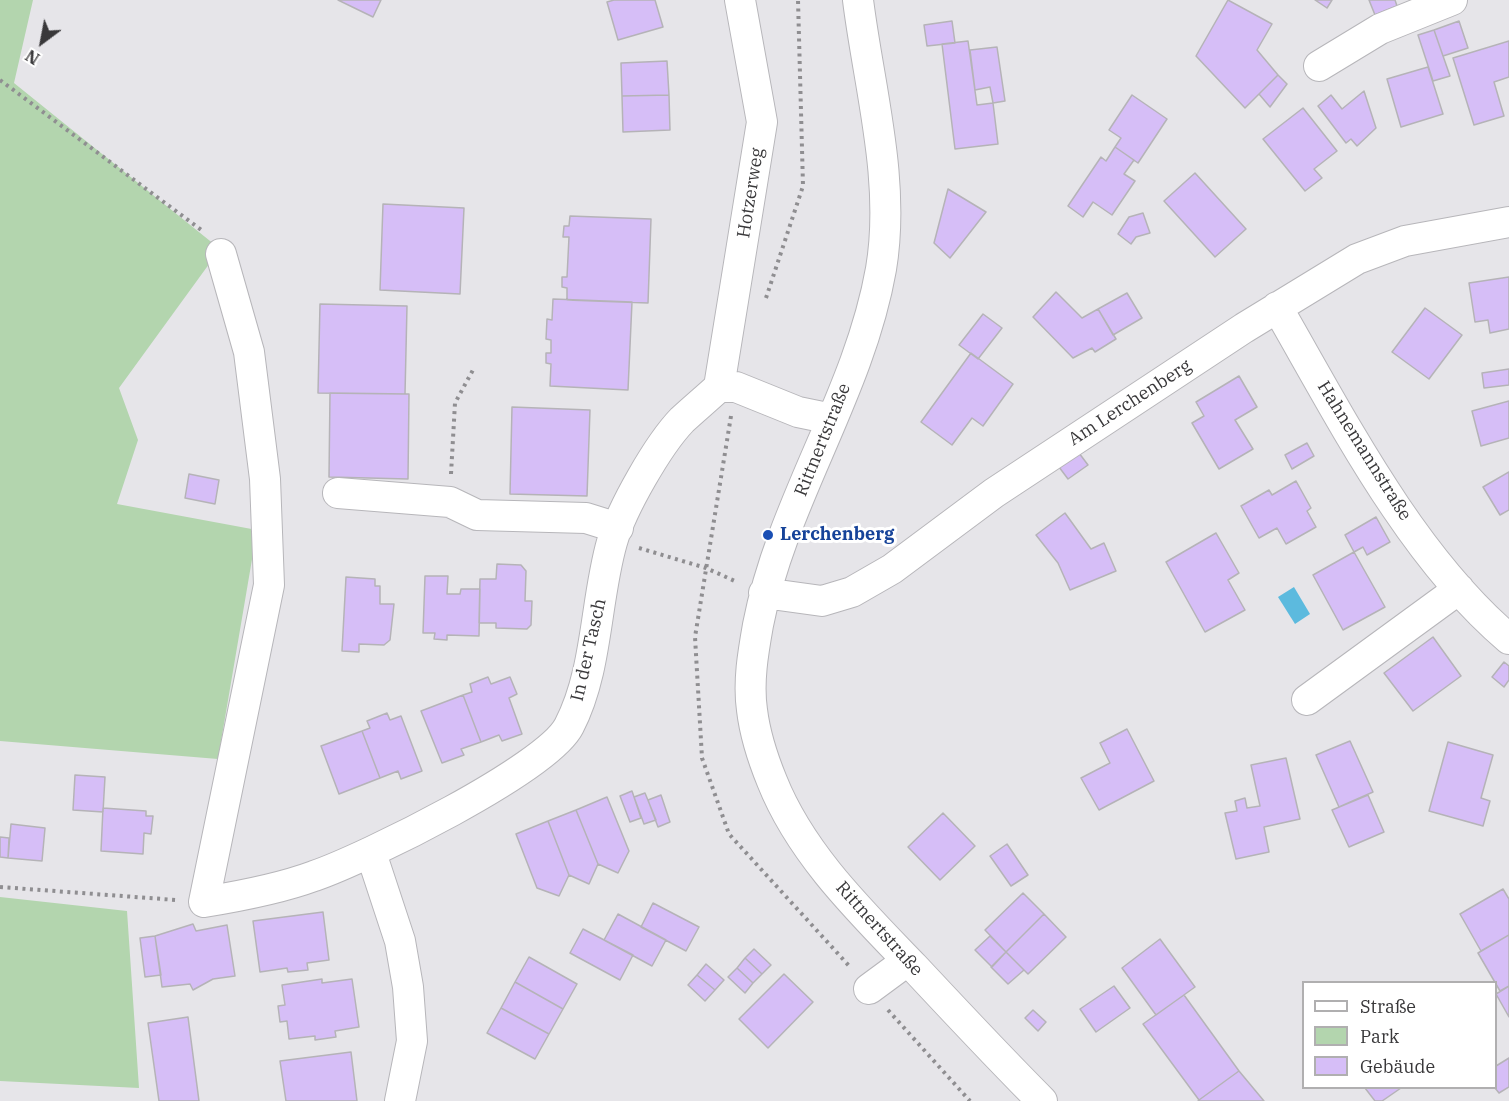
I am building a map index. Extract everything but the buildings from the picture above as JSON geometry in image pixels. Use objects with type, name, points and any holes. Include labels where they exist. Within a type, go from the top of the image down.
[{"type":"street","name":"Hotzerweg","points":[[728,387],[762,122],[740,0]]},
{"type":"street","name":"Rittnertstraße","points":[[858,0],[879,139],[886,222],[881,268],[870,318],[764,594],[753,653],[750,688],[755,731],[773,783],[791,819],[822,865],[856,907],[1041,1101]]},
{"type":"street","points":[[1319,66],[1414,7],[1452,0]]},
{"type":"street","name":"Am Lerchenberg","points":[[764,594],[822,601],[852,592],[892,569],[994,493],[1277,307],[1357,259],[1396,244],[1509,222]]},
{"type":"street","points":[[204,902],[269,585],[265,479],[249,352],[220,254]]},
{"type":"street","name":"Hahnemannstraße","points":[[1277,307],[1398,511],[1459,589],[1509,639]]},
{"type":"street","points":[[728,387],[798,412],[832,419]]},
{"type":"street","name":"In der Tasch","points":[[204,902],[244,895],[313,877],[371,853],[531,764],[556,745],[569,727],[584,689],[615,534],[642,478],[681,422],[728,387]]},
{"type":"street","points":[[338,493],[450,501],[477,515],[586,518],[615,534]]},
{"type":"street","points":[[1307,700],[1459,589]]},
{"type":"street","points":[[371,853],[400,941],[408,987],[412,1041],[400,1101]]},
{"type":"street","points":[[869,989],[907,961]]},
{"type":"path","points":[[763,308],[803,186],[798,0]]},
{"type":"path","points":[[0,80],[202,230],[220,254]]},
{"type":"path","points":[[450,501],[455,403],[474,368]]},
{"type":"path","points":[[615,534],[706,568],[728,387]]},
{"type":"path","points":[[0,887],[204,902]]},
{"type":"green space","points":[[0,0],[33,0],[14,83],[220,249],[119,388],[138,440],[117,504],[257,530],[218,759],[0,741]]},
{"type":"green space","points":[[0,897],[127,911],[139,1088],[0,1081]]},
{"type":"water","points":[[1294,587],[1310,614],[1295,624],[1278,597]]},
{"type":"place","name":"Lerchenberg","points":[[768,535]]}]
